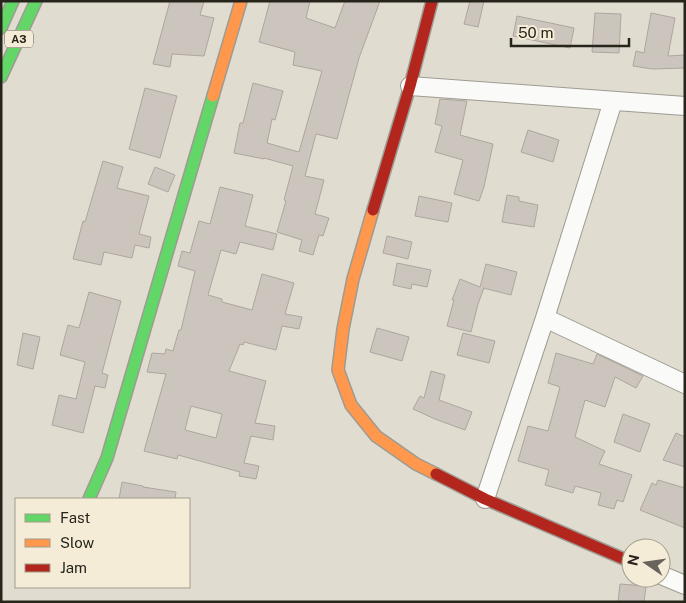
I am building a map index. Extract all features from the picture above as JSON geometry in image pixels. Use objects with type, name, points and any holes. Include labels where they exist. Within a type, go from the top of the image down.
[{"type":"main road","name":"A3","points":[[1,28],[13,1]]},
{"type":"main road","name":"A3","points":[[1,77],[36,1]]},
{"type":"main road","points":[[90,498],[107,458],[241,1]]},
{"type":"main road","points":[[432,1],[410,86],[353,279],[342,329],[338,370],[351,405],[376,436],[416,464],[486,498],[621,558]]},
{"type":"street","points":[[410,86],[685,106]]},
{"type":"street","points":[[486,498],[613,101]]},
{"type":"street","points":[[545,318],[685,384]]},
{"type":"street","points":[[671,579],[685,585]]},
{"type":"building","points":[[170,1],[204,1],[200,15],[214,18],[204,56],[172,54],[170,67],[153,64]]},
{"type":"building","points":[[270,1],[310,1],[306,18],[335,28],[345,1],[380,1],[359,58],[337,139],[316,134],[305,176],[324,180],[315,214],[329,218],[323,236],[319,235],[313,255],[299,251],[302,240],[277,232],[293,166],[264,158],[234,153],[240,123],[243,123],[253,83],[283,91],[275,120],[272,119],[267,143],[299,152],[322,71],[293,65],[295,52],[259,42]]},
{"type":"building","points":[[470,1],[484,1],[478,27],[464,24]]},
{"type":"building","points":[[595,13],[621,14],[619,53],[592,52]]},
{"type":"building","points":[[651,13],[675,18],[668,56],[685,55],[685,68],[652,69],[633,66],[636,51],[644,53]]},
{"type":"building","points":[[517,16],[574,28],[570,48],[513,36]]},
{"type":"building","points":[[145,88],[177,96],[160,158],[129,149]]},
{"type":"building","points":[[440,99],[467,101],[460,135],[493,144],[484,187],[479,201],[454,194],[463,160],[435,152],[442,126],[435,124]]},
{"type":"building","points":[[528,130],[559,140],[553,162],[521,152]]},
{"type":"building","points":[[103,161],[123,167],[117,188],[149,196],[139,234],[151,237],[149,248],[135,245],[132,258],[104,252],[101,265],[73,259],[83,221],[85,222]]},
{"type":"building","points":[[155,167],[175,175],[168,192],[148,184]]},
{"type":"building","points":[[220,187],[253,195],[245,226],[277,234],[273,250],[240,242],[236,254],[221,250],[208,295],[222,299],[222,302],[252,310],[262,274],[294,283],[285,314],[302,317],[299,329],[282,326],[276,350],[244,342],[243,345],[240,344],[229,371],[266,381],[255,423],[275,426],[273,440],[251,436],[244,463],[259,466],[256,479],[239,476],[240,472],[178,455],[177,459],[144,451],[166,374],[147,372],[152,353],[165,354],[166,349],[173,351],[179,330],[181,330],[195,271],[178,266],[182,251],[190,253],[199,221],[210,224]],"holes":[[[191,406],[222,414],[216,438],[185,430]]]},
{"type":"building","points":[[507,195],[519,197],[519,201],[538,205],[534,227],[502,222]]},
{"type":"building","points":[[419,196],[452,203],[448,222],[415,216]]},
{"type":"building","points":[[387,236],[412,242],[408,259],[383,253]]},
{"type":"building","points":[[397,263],[431,270],[427,287],[412,284],[411,289],[393,285]]},
{"type":"building","points":[[486,264],[517,272],[511,295],[484,288],[471,332],[447,326],[454,300],[452,300],[460,279],[480,287]]},
{"type":"building","points":[[89,292],[121,301],[102,373],[108,375],[105,388],[95,386],[83,433],[52,425],[59,395],[76,399],[85,362],[60,355],[68,325],[79,328]]},
{"type":"building","points":[[377,328],[409,337],[402,361],[370,352]]},
{"type":"building","points":[[23,333],[40,337],[33,369],[17,365]]},
{"type":"building","points":[[463,333],[495,341],[489,363],[457,355]]},
{"type":"building","points":[[556,353],[593,364],[597,354],[643,376],[636,388],[615,377],[605,407],[585,400],[575,437],[605,451],[599,464],[632,475],[623,502],[617,500],[614,509],[598,505],[601,493],[575,486],[573,493],[545,485],[549,470],[518,461],[528,426],[548,431],[560,387],[548,383]]},
{"type":"building","points":[[431,371],[445,375],[439,400],[472,412],[465,430],[413,409],[420,396],[424,398]]},
{"type":"building","points":[[623,414],[650,424],[640,452],[614,442]]},
{"type":"building","points":[[676,433],[685,437],[685,467],[663,460]]},
{"type":"building","points":[[658,480],[685,488],[685,528],[640,510],[652,483],[656,485]]},
{"type":"building","points":[[122,482],[176,492],[175,498],[119,498]]},
{"type":"building","points":[[620,584],[621,588],[646,588],[644,602],[618,602]]},
{"type":"traffic: fast","points":[[1,28],[13,1]]},
{"type":"traffic: fast","points":[[1,77],[36,1]]},
{"type":"traffic: fast","points":[[89,498],[107,458],[213,96]]},
{"type":"traffic: slow","points":[[213,96],[241,1]]},
{"type":"traffic: slow","points":[[373,210],[353,279],[343,329],[338,370],[351,405],[376,436],[416,464],[436,474]]},
{"type":"traffic: jam","points":[[373,210],[410,86],[432,1]]},
{"type":"traffic: jam","points":[[436,474],[485,499],[621,558]]}]
